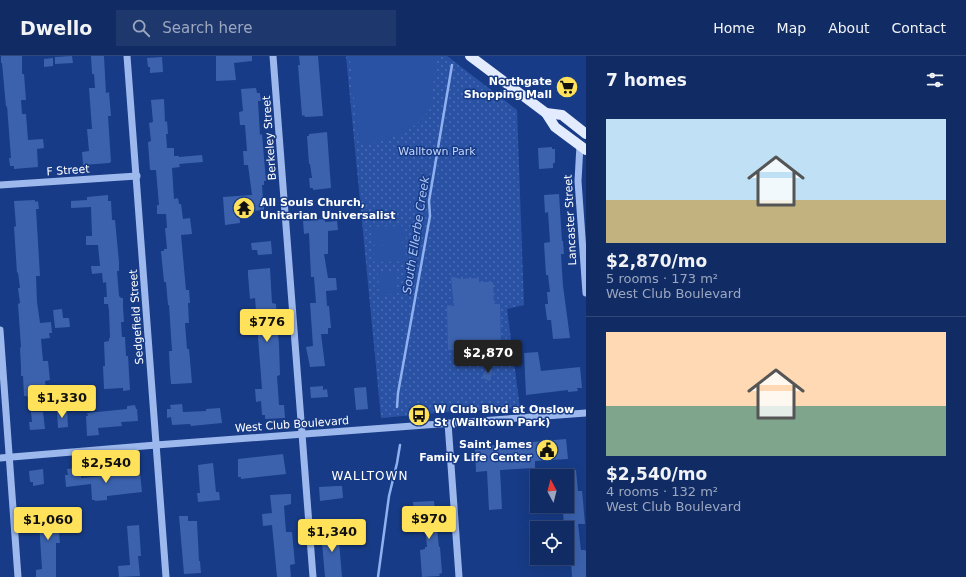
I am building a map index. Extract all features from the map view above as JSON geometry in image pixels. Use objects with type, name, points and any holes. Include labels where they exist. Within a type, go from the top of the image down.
[{"type":"main road","points":[[470,56],[546,113],[555,127],[583,148]]},
{"type":"main road","points":[[546,113],[562,116],[586,134]]},
{"type":"street","name":"Sedgefield Street","points":[[127,56],[166,577]]},
{"type":"street","name":"Berkeley Street","points":[[273,56],[313,577]]},
{"type":"street","name":"Lancaster Street","points":[[583,148],[578,181],[586,293]]},
{"type":"street","name":"F Street","points":[[0,186],[137,176]]},
{"type":"street","points":[[0,330],[18,577]]},
{"type":"street","name":"West Club Boulevard","points":[[0,458],[586,413]]},
{"type":"street","points":[[448,423],[459,577]]},
{"type":"green space","name":"Walltown Park","points":[[346,56],[447,56],[517,110],[524,305],[507,309],[520,408],[447,412],[381,418]]},
{"type":"green space","points":[[352,56],[437,56],[430,109],[424,117],[408,130],[390,139],[359,145],[350,59]]},
{"type":"green space","points":[[405,226],[406,242],[373,244],[372,227]]},
{"type":"green space","points":[[405,244],[406,261],[374,262],[373,246]]},
{"type":"green space","points":[[395,271],[396,294],[379,295],[378,272]]},
{"type":"building","points":[[1,56],[22,56],[22,74],[24,74],[26,100],[21,100],[22,114],[26,114],[28,140],[43,139],[44,148],[37,149],[38,167],[14,169],[14,166],[10,166],[9,158],[11,158],[7,106],[6,107]]},
{"type":"building","points":[[72,56],[73,63],[55,64],[55,57]]},
{"type":"building","points":[[91,56],[104,56],[106,93],[109,92],[111,116],[108,116],[111,162],[83,165],[82,152],[89,151],[87,129],[92,129],[89,88],[95,88],[94,74],[92,74]]},
{"type":"building","points":[[216,56],[252,56],[252,61],[234,63],[236,80],[216,81]]},
{"type":"building","points":[[299,56],[318,56],[323,116],[302,116],[298,65],[300,65]]},
{"type":"building","points":[[162,57],[163,72],[150,73],[147,58]]},
{"type":"building","points":[[53,58],[53,66],[44,67],[44,59]]},
{"type":"building","points":[[256,88],[257,93],[260,93],[261,101],[258,101],[260,135],[262,134],[266,181],[264,181],[264,185],[262,185],[263,199],[266,199],[267,206],[264,206],[264,210],[239,212],[240,223],[225,225],[223,197],[252,195],[248,165],[244,165],[243,151],[247,151],[245,125],[240,125],[239,112],[243,111],[241,89]]},
{"type":"building","points":[[164,99],[165,122],[167,121],[168,134],[166,134],[167,148],[174,148],[174,156],[179,157],[202,155],[203,162],[179,164],[180,167],[172,168],[174,199],[178,198],[179,204],[181,204],[183,219],[190,218],[192,234],[181,235],[186,290],[189,290],[190,303],[188,303],[189,323],[185,323],[192,383],[171,384],[169,351],[172,351],[169,305],[166,282],[164,282],[161,251],[167,249],[165,228],[167,228],[166,214],[157,214],[157,205],[159,205],[156,170],[150,170],[148,142],[151,141],[149,123],[153,122],[151,100]]},
{"type":"building","points":[[327,132],[331,188],[313,190],[313,188],[310,188],[309,178],[312,178],[309,164],[307,136],[309,136],[309,134]]},
{"type":"building","points":[[552,147],[552,149],[555,149],[555,163],[553,163],[553,168],[539,169],[538,148]]},
{"type":"building","points":[[559,194],[564,254],[561,254],[563,286],[570,338],[553,339],[551,320],[547,320],[545,304],[548,304],[547,292],[550,292],[548,275],[546,275],[544,243],[550,242],[548,212],[545,213],[544,195]]},
{"type":"building","points":[[108,195],[108,201],[111,201],[112,220],[115,220],[119,262],[119,271],[117,271],[119,296],[123,298],[124,322],[121,322],[122,337],[125,337],[126,356],[128,356],[130,390],[123,391],[123,388],[104,389],[104,342],[109,341],[110,338],[109,311],[108,304],[104,304],[104,297],[107,297],[106,282],[103,283],[102,273],[92,274],[91,266],[100,266],[98,245],[86,245],[86,236],[92,236],[91,207],[71,208],[71,201],[87,200],[87,197]]},
{"type":"building","points":[[35,200],[35,202],[38,201],[39,209],[36,209],[40,276],[36,276],[37,302],[40,323],[51,322],[52,333],[49,333],[50,338],[41,339],[43,361],[48,361],[50,380],[45,381],[46,390],[44,390],[44,396],[27,397],[24,396],[23,376],[21,376],[21,347],[18,304],[20,303],[18,288],[20,288],[18,272],[17,273],[14,201]]},
{"type":"building","points":[[325,219],[325,222],[337,221],[338,230],[328,231],[328,254],[324,254],[328,278],[336,278],[337,290],[326,291],[331,328],[328,328],[328,334],[321,334],[325,366],[310,367],[306,347],[313,346],[310,303],[316,303],[314,277],[311,277],[309,233],[304,234],[303,221]]},
{"type":"building","points":[[271,241],[272,254],[258,255],[257,250],[252,250],[251,243]]},
{"type":"building","points":[[270,268],[272,303],[276,304],[279,345],[280,375],[277,376],[279,405],[284,405],[285,418],[265,419],[265,415],[262,415],[261,401],[256,402],[255,389],[262,389],[255,298],[250,299],[248,270]]},
{"type":"building","points":[[451,277],[459,279],[479,278],[479,282],[493,282],[494,304],[500,304],[501,349],[468,350],[468,354],[461,355],[461,350],[448,350],[447,305],[454,306]]},
{"type":"building","points":[[62,309],[63,318],[69,318],[70,327],[55,328],[53,310]]},
{"type":"building","points":[[538,352],[541,371],[580,367],[582,388],[577,388],[578,391],[568,392],[568,390],[526,395],[524,353]]},
{"type":"building","points":[[486,367],[493,370],[490,381],[482,378]]},
{"type":"building","points":[[323,386],[323,390],[327,389],[328,397],[311,398],[310,387]]},
{"type":"building","points":[[366,387],[368,409],[356,410],[354,388]]},
{"type":"building","points":[[182,404],[183,412],[206,411],[206,409],[220,408],[222,423],[191,426],[190,424],[172,425],[171,417],[167,418],[167,409],[171,409],[170,405]]},
{"type":"building","points":[[135,405],[137,409],[138,421],[121,422],[122,426],[98,428],[99,435],[87,436],[87,413],[127,409],[127,406]]},
{"type":"building","points":[[67,410],[68,427],[58,428],[57,411]]},
{"type":"building","points":[[31,412],[43,412],[45,429],[30,430],[29,422],[32,422]]},
{"type":"building","points":[[566,439],[568,459],[535,461],[535,468],[500,470],[502,509],[489,510],[487,471],[476,472],[475,447]]},
{"type":"building","points":[[283,454],[286,474],[241,479],[241,477],[238,477],[238,459]]},
{"type":"building","points":[[213,463],[216,492],[219,492],[220,500],[198,502],[197,493],[200,493],[198,465]]},
{"type":"building","points":[[77,468],[78,473],[81,473],[81,478],[140,473],[142,492],[107,496],[107,500],[92,500],[91,484],[66,487],[65,475],[68,475],[67,469]]},
{"type":"building","points":[[43,469],[44,484],[33,486],[33,482],[30,482],[29,471]]},
{"type":"building","points":[[574,470],[576,470],[578,491],[582,491],[585,524],[578,524],[581,550],[586,551],[586,577],[572,577],[571,565],[574,565],[574,521],[564,521],[563,513],[574,513]]},
{"type":"building","points":[[342,486],[343,498],[320,501],[319,487]]},
{"type":"building","points":[[291,494],[291,504],[284,506],[286,532],[292,532],[295,564],[290,565],[291,577],[277,577],[272,525],[263,526],[262,514],[272,513],[270,495]]},
{"type":"building","points":[[434,501],[442,573],[439,574],[440,576],[422,577],[420,550],[427,547],[424,516],[414,517],[413,502]]},
{"type":"building","points":[[57,507],[60,543],[56,543],[56,577],[36,577],[36,570],[42,569],[39,522],[36,522],[35,510]]},
{"type":"building","points":[[179,516],[188,516],[188,521],[197,521],[201,573],[184,574]]},
{"type":"building","points":[[139,525],[141,556],[138,556],[140,576],[119,577],[118,566],[130,565],[127,526]]},
{"type":"building","points":[[339,529],[342,577],[325,577],[321,531]]},
{"type":"waterway","name":"South Ellerbe Creek","points":[[397,407],[398,393],[430,216],[429,201],[452,65]]},
{"type":"waterway","name":"South Ellerbe Creek","points":[[378,577],[389,496],[400,445]]},
{"type":"place","name":"Northgate Shopping Mall","points":[[567,87]]},
{"type":"place","name":"All Souls Church, Unitarian Universalist","points":[[244,208]]},
{"type":"place","name":"W Club Blvd at Onslow St (Walltown Park)","points":[[419,415]]},
{"type":"place","name":"Saint James Family Life Center","points":[[547,450]]},
{"type":"district","name":"WALLTOWN","points":[[370,476]]}]
